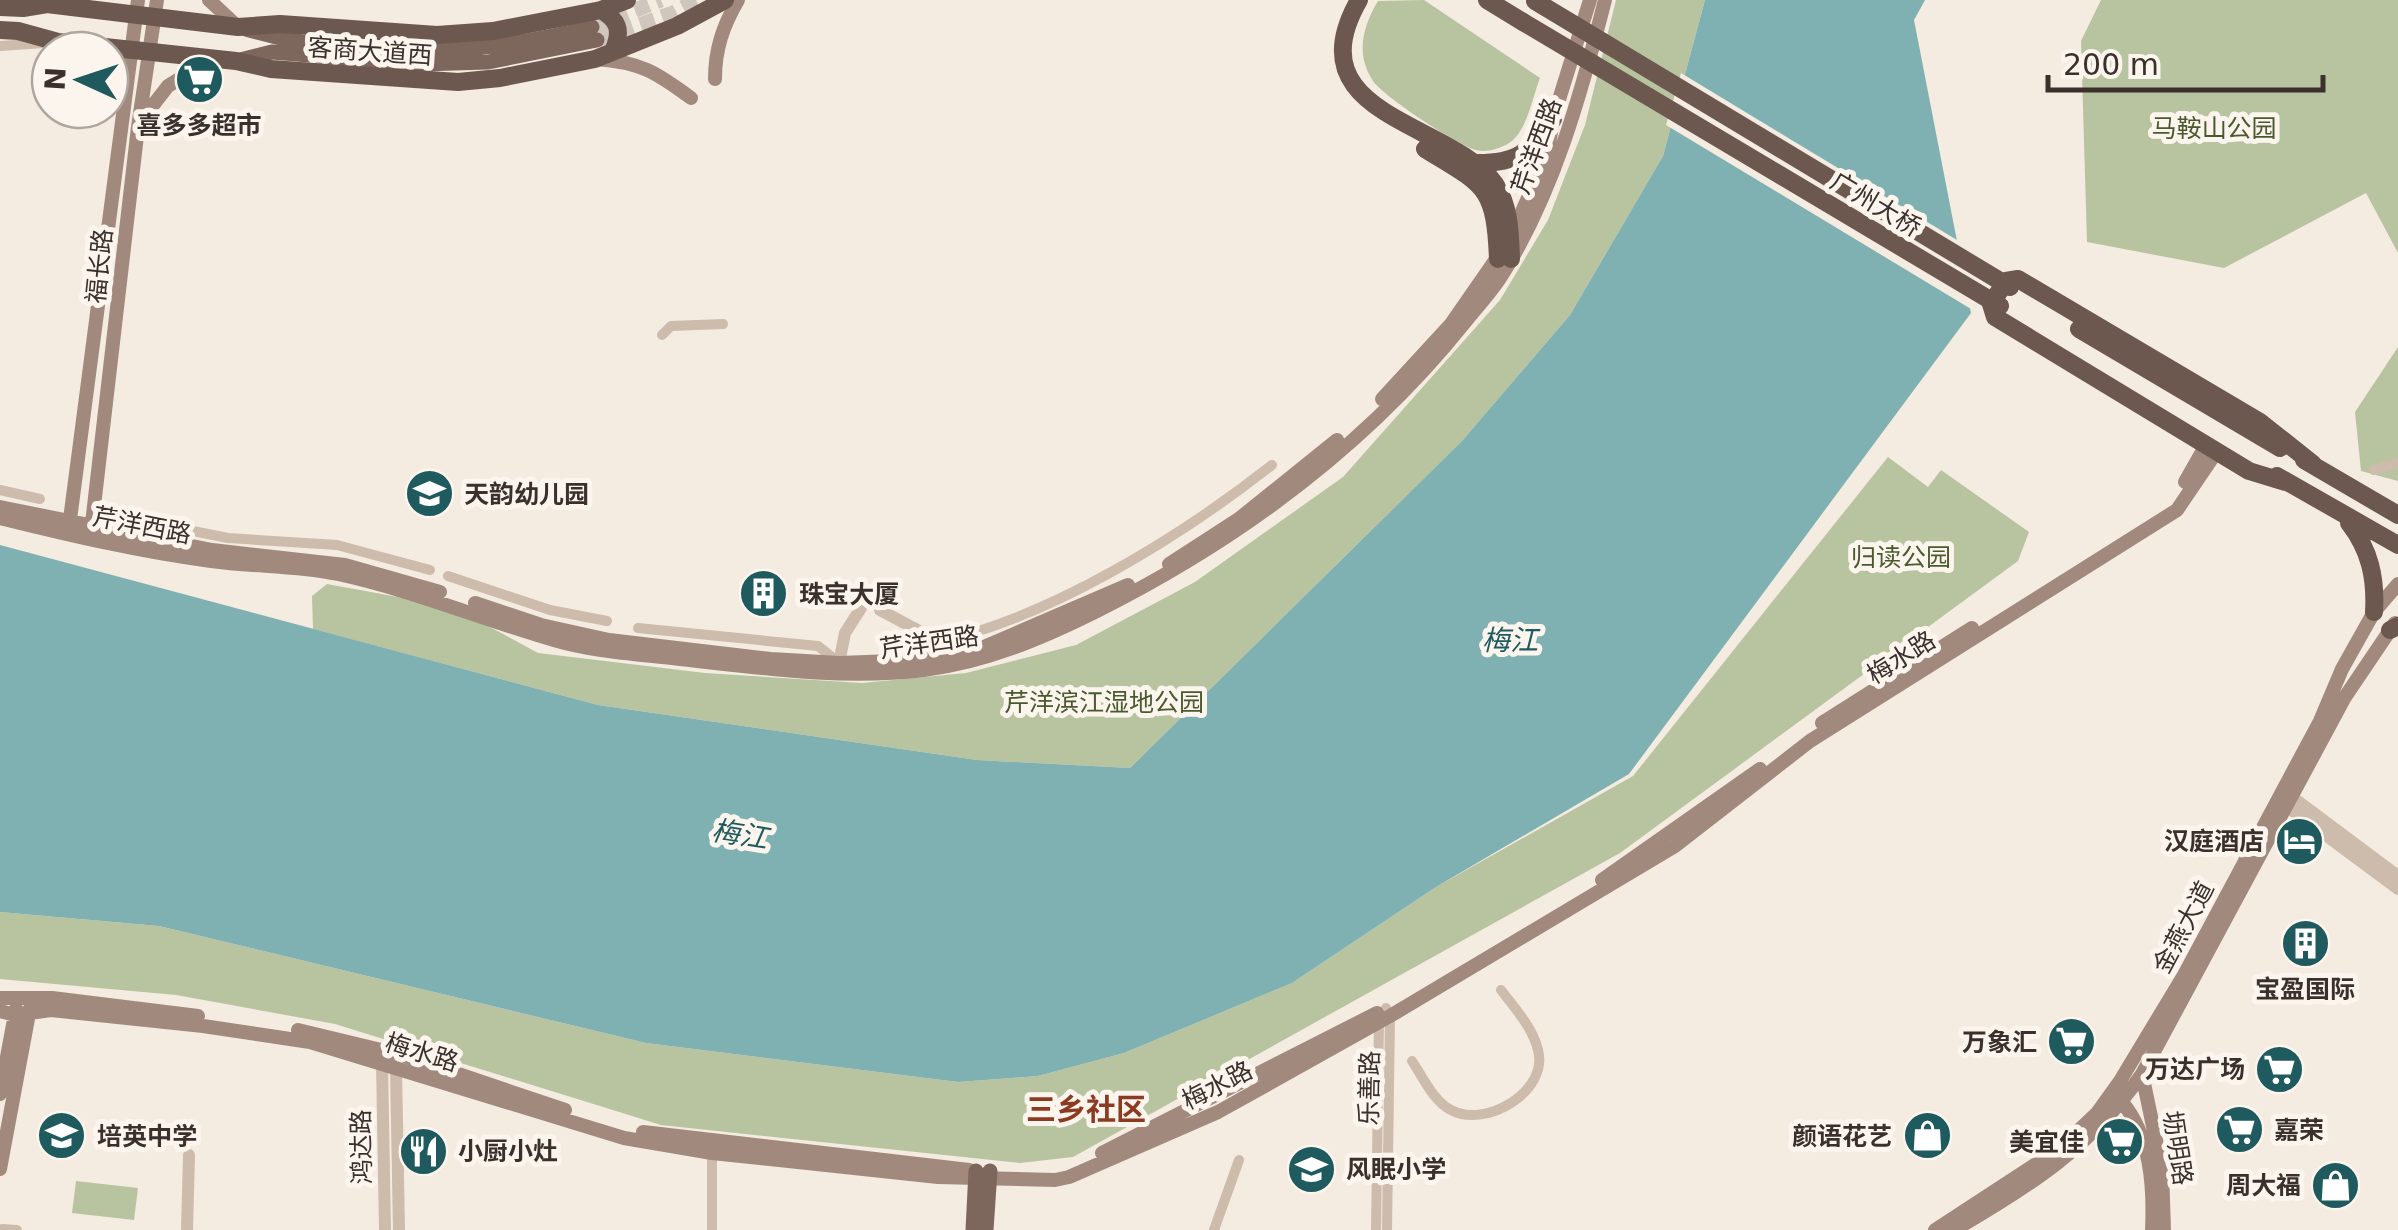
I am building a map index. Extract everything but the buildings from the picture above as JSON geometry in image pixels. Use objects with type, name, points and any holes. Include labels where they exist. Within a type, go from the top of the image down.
[{"type":"highway","points":[[0,7],[23,8],[42,2],[81,4],[145,8],[238,27],[280,24],[436,34],[596,28],[627,0]]},
{"type":"highway","name":"客商大道西","points":[[130,50],[236,61],[271,69],[458,82],[500,78],[596,28],[678,26],[725,0]]},
{"type":"highway","points":[[1345,0],[1332,39],[1332,58],[1345,91],[1374,118],[1482,185],[1491,199],[1504,259]]},
{"type":"highway","points":[[1358,0],[1343,36],[1349,74],[1360,91],[1390,116],[1474,164],[1494,182],[1502,198],[1510,239],[1504,259]]},
{"type":"highway","name":"广州大桥","points":[[1487,0],[2240,451],[2285,482]]},
{"type":"highway","name":"广州大桥","points":[[1534,0],[2252,434],[2313,464]]},
{"type":"highway","name":"客商大道西","points":[[0,30],[30,38]]},
{"type":"highway","points":[[1474,164],[1500,164],[1520,156],[1533,146],[1553,119]]},
{"type":"highway","points":[[2398,516],[2313,464],[2260,422],[2018,279],[2006,281],[1991,304],[1995,318],[2206,456],[2285,482],[2398,545]]},
{"type":"highway","points":[[2361,494],[2398,499]]},
{"type":"highway","points":[[2346,518],[2359,536],[2372,569],[2374,612]]},
{"type":"main road","points":[[208,0],[238,27]]},
{"type":"main road","points":[[715,79],[715,56],[723,25],[738,0]]},
{"type":"main road","name":"芹洋西路","points":[[1510,239],[1548,152],[1553,119],[1590,0]]},
{"type":"main road","name":"芹洋西路","points":[[0,518],[212,550],[345,564],[575,634],[771,659],[839,663],[920,660],[984,648],[1152,574],[1197,546],[1240,518],[1332,445],[1396,386],[1504,259],[1556,166],[1605,0]]},
{"type":"main road","name":"福长路","points":[[90,532],[138,127],[139,51],[145,8]]},
{"type":"main road","points":[[596,28],[628,62],[651,69],[691,98]]},
{"type":"main road","name":"福长路","points":[[130,81],[139,51]]},
{"type":"main road","points":[[138,127],[168,86],[212,58]]},
{"type":"main road","name":"福长路","points":[[69,528],[118,130]]},
{"type":"main road","name":"芹洋西路","points":[[90,532],[208,561],[339,574],[444,603],[556,641],[605,650],[819,673],[904,672],[958,664],[996,655],[1055,632],[1163,578],[1240,530],[1312,474],[1415,382],[1501,277],[1504,259]]},
{"type":"main road","name":"梅水路","points":[[15,1013],[50,1010],[310,1042],[624,1138],[712,1153],[1055,1180],[1069,1177],[1218,1112],[1564,907],[1852,702],[2172,506],[2206,456]]},
{"type":"main road","name":"芹洋西路","points":[[0,507],[69,528]]},
{"type":"main road","name":"金燕大道","points":[[1935,1230],[2059,1148],[2097,1114],[2120,1082],[2188,967],[2374,612],[2398,584]]},
{"type":"main road","name":"金燕大道","points":[[1954,1230],[2027,1187],[2066,1158],[2122,1102],[2142,1074],[2362,668],[2395,625]]},
{"type":"main road","points":[[2362,634],[2378,646]]},
{"type":"main road","name":"梅水路","points":[[0,998],[216,1018],[322,1035],[402,1056],[624,1130],[983,1175]]},
{"type":"main road","points":[[0,1094],[15,1013],[25,998]]},
{"type":"main road","points":[[0,1169],[15,1013]]},
{"type":"main road","name":"坜明路","points":[[2142,1074],[2159,1154],[2164,1230]]},
{"type":"main road","name":"坜明路","points":[[2122,1102],[2144,1135],[2152,1230]]},
{"type":"main road","points":[[973,1230],[983,1175]]},
{"type":"main road","points":[[983,1175],[986,1230]]},
{"type":"street","points":[[0,46],[30,46]]},
{"type":"street","points":[[662,335],[672,326],[723,324]]},
{"type":"street","points":[[2374,470],[2398,463]]},
{"type":"street","points":[[880,610],[934,643],[989,629],[1114,570],[1225,502],[1272,466]]},
{"type":"street","points":[[0,490],[40,499]]},
{"type":"street","points":[[122,517],[228,538],[337,545],[430,570]]},
{"type":"street","points":[[448,576],[550,610],[607,621]]},
{"type":"street","points":[[638,628],[818,646],[839,663],[845,633],[861,608]]},
{"type":"street","points":[[2288,801],[2398,876]]},
{"type":"street","points":[[2288,801],[2398,888]]},
{"type":"street","points":[[1412,1060],[1434,1095],[1450,1110],[1467,1116],[1488,1114],[1517,1098],[1540,1063],[1538,1048],[1501,990]]},
{"type":"street","name":"乐善路","points":[[1376,1230],[1383,1015]]},
{"type":"street","name":"乐善路","points":[[1383,1015],[1387,1230]]},
{"type":"street","name":"鸿达路","points":[[385,1230],[389,1066]]},
{"type":"street","name":"鸿达路","points":[[389,1066],[398,1230]]},
{"type":"street","points":[[712,1153],[712,1230]]},
{"type":"street","points":[[187,1230],[190,1154]]},
{"type":"street","points":[[1214,1230],[1239,1160]]},
{"type":"street","points":[[2,1229],[17,1230]]},
{"type":"green space","points":[[1424,0],[1540,78],[1522,129],[1508,144],[1485,151],[1467,146],[1405,108],[1380,88],[1367,71],[1363,40],[1378,1]]},
{"type":"green space","name":"芹洋滨江湿地公园","points":[[1616,0],[1705,0],[1663,156],[1570,315],[1462,441],[1130,768],[977,760],[598,705],[313,629],[312,596],[327,584],[453,607],[538,653],[705,673],[862,683],[966,673],[1076,645],[1195,582],[1343,477],[1500,300],[1548,220],[1585,125]]},
{"type":"green space","name":"马鞍山公园","points":[[2101,0],[2398,0],[2398,253],[2366,193],[2224,268],[2087,242],[2081,41]]},
{"type":"green space","points":[[2398,347],[2398,481],[2361,471],[2355,412]]},
{"type":"green space","name":"归读公园","points":[[1888,457],[1928,487],[1941,470],[2029,532],[2018,561],[1620,853],[1073,1157],[1020,1163],[661,1125],[335,1024],[176,995],[0,979],[0,912],[159,926],[646,1043],[958,1082],[1038,1076],[1124,1053],[1292,983],[1436,887],[1633,776]]},
{"type":"green space","points":[[76,1181],[138,1188],[134,1220],[72,1213]]},
{"type":"water","name":"梅江","points":[[1705,0],[1925,0],[1914,20],[1971,313],[1629,774],[1436,887],[1292,983],[1124,1053],[1038,1076],[958,1082],[646,1043],[159,926],[0,912],[0,545],[598,705],[977,760],[1130,768],[1462,441],[1570,315],[1663,156]]},
{"type":"pier","points":[[1681,73],[1962,243],[1976,312],[1666,125]]},
{"type":"tunnel","points":[[592,27],[661,0]]},
{"type":"tunnel","points":[[597,40],[673,13],[697,0]]},
{"type":"place","name":"喜多多超市","points":[[199,79]]},
{"type":"place","name":"天韵幼儿园","points":[[429,494]]},
{"type":"place","name":"珠宝大厦","points":[[764,594]]},
{"type":"place","name":"汉庭酒店","points":[[2299,841]]},
{"type":"place","name":"宝盈国际","points":[[2305,943]]},
{"type":"place","name":"万象汇","points":[[2072,1042]]},
{"type":"place","name":"万达广场","points":[[2280,1069]]},
{"type":"place","name":"嘉荣","points":[[2239,1130]]},
{"type":"place","name":"培英中学","points":[[62,1136]]},
{"type":"place","name":"颜语花艺","points":[[1927,1136]]},
{"type":"place","name":"美宜佳","points":[[2119,1142]]},
{"type":"place","name":"小厨小灶","points":[[423,1151]]},
{"type":"place","name":"风眠小学","points":[[1311,1169]]},
{"type":"place","name":"周大福","points":[[2336,1185]]},
{"type":"district","name":"三乡社区","points":[[1086,1110]]}]
